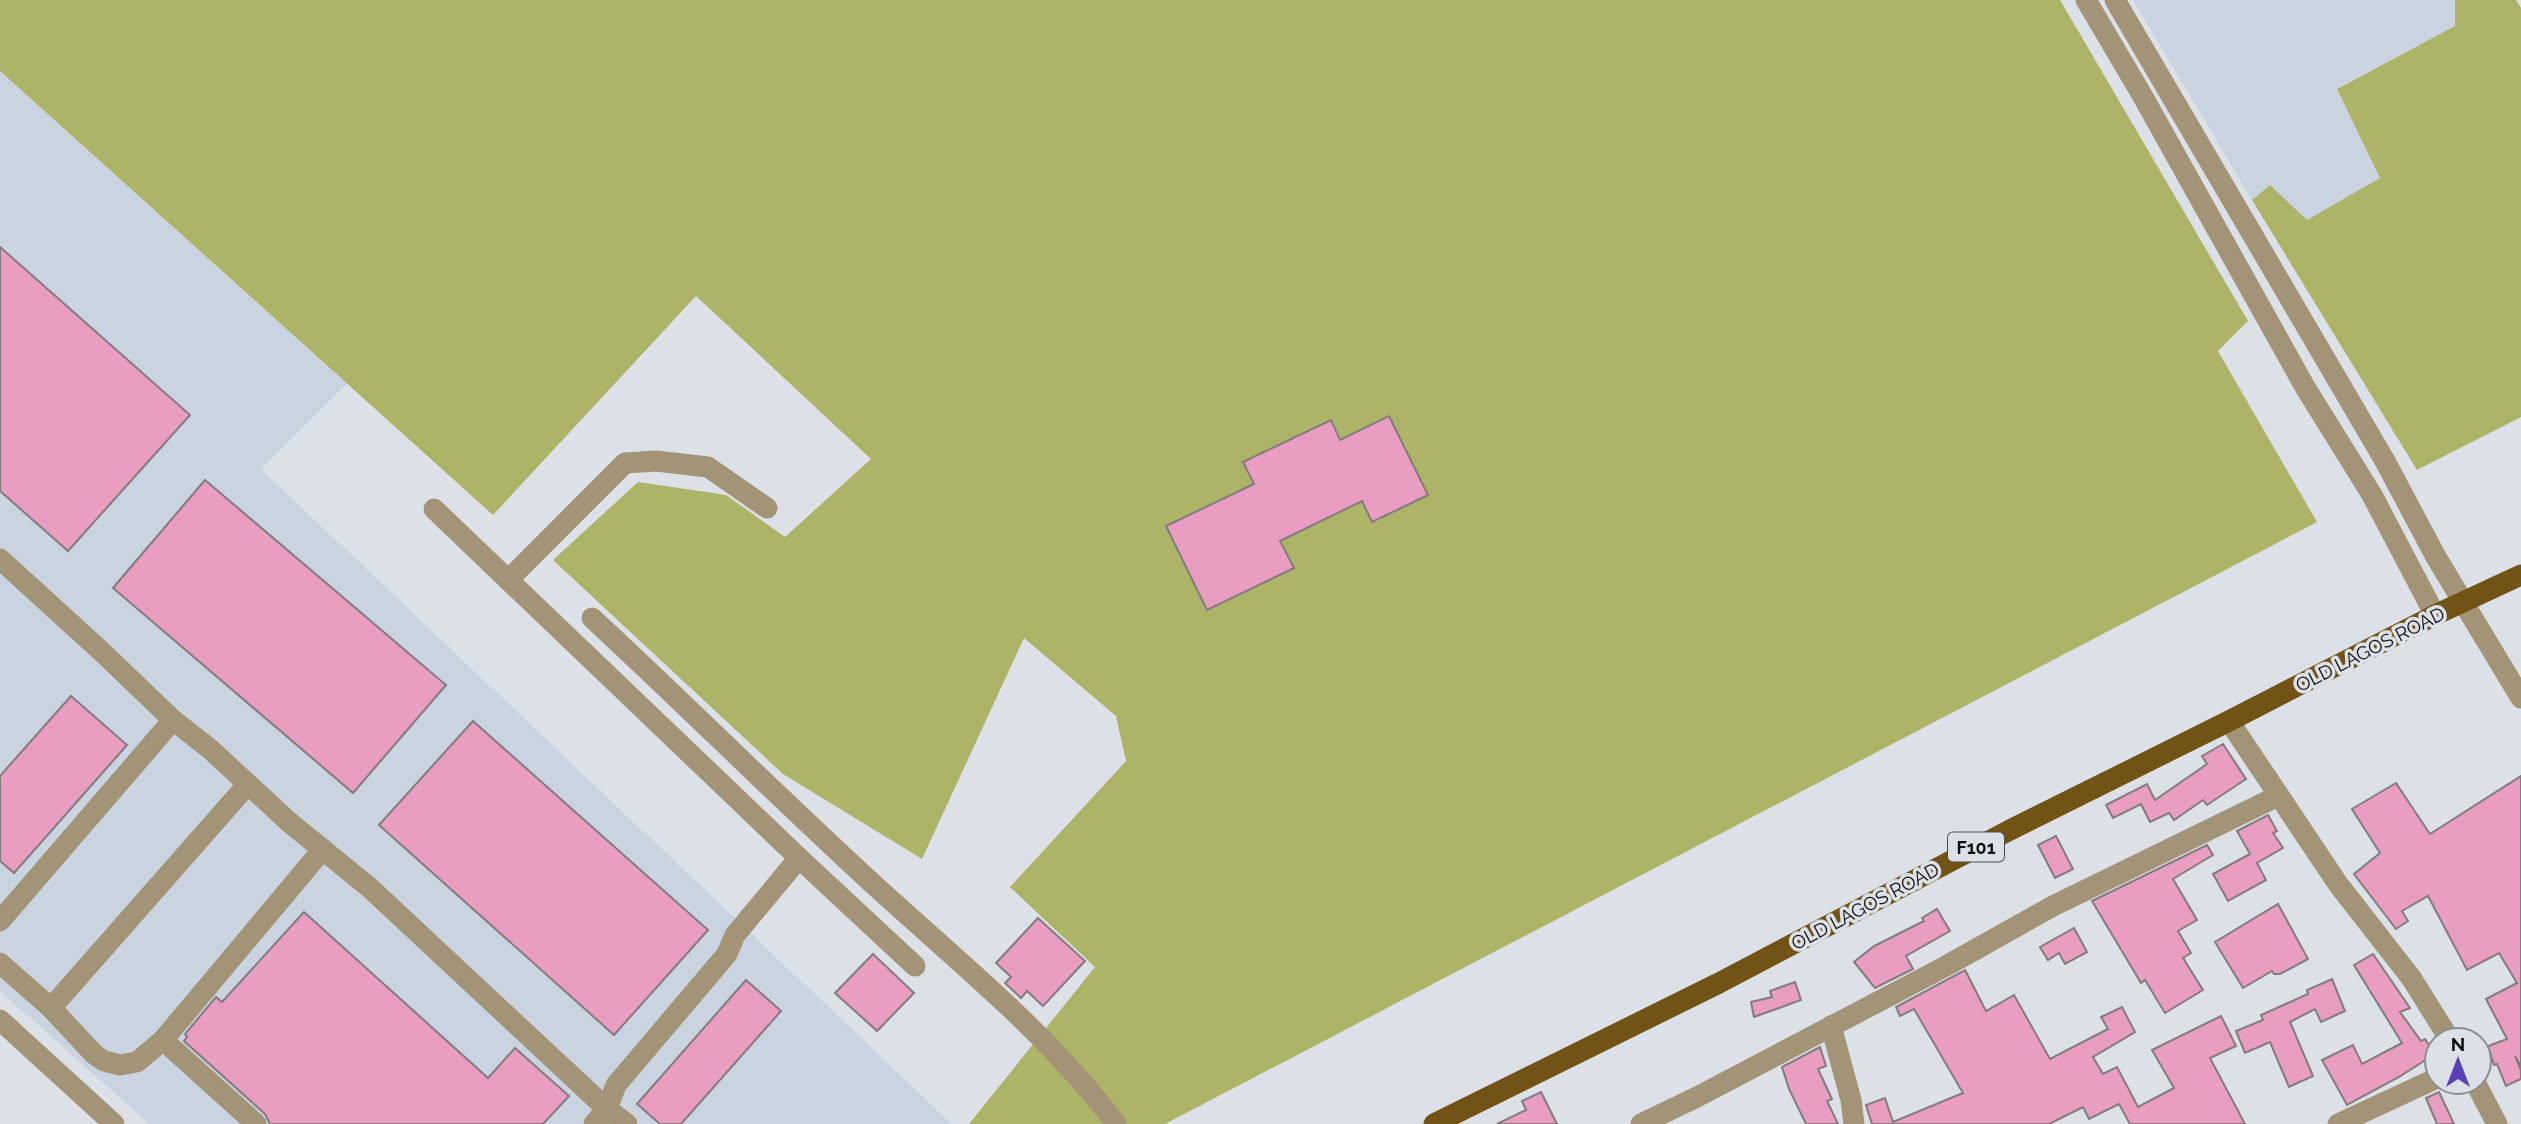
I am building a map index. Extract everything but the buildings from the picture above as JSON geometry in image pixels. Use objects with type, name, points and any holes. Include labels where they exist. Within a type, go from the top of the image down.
[{"type":"main road","name":"OLD LAGOS ROAD","points":[[1434,1124],[1719,983],[2010,830],[2435,615],[2521,575]]},
{"type":"street","points":[[2086,0],[2142,94],[2305,387],[2372,495],[2435,615]]},
{"type":"street","points":[[2115,0],[2209,164],[2311,332],[2436,557],[2521,698]]},
{"type":"street","points":[[508,580],[625,463],[656,460],[708,467],[767,508]]},
{"type":"street","points":[[434,509],[915,966]]},
{"type":"street","points":[[0,559],[101,650],[173,720],[210,749],[432,945],[600,1117],[627,1124]]},
{"type":"street","points":[[592,618],[852,864],[1034,1031],[1071,1067],[1116,1124]]},
{"type":"street","points":[[0,921],[173,720]]},
{"type":"street","points":[[2230,721],[2338,884],[2412,979],[2441,1026]]},
{"type":"street","points":[[51,1008],[248,783]]},
{"type":"street","points":[[1641,1124],[1697,1097],[2053,906],[2278,796]]},
{"type":"street","points":[[0,963],[51,1008],[94,1055],[120,1065],[137,1062],[163,1040],[323,849]]},
{"type":"street","points":[[600,1117],[616,1085],[727,954],[736,935],[799,858]]},
{"type":"street","points":[[0,1020],[114,1124]]},
{"type":"street","points":[[1831,1026],[1851,1100],[1854,1124]]},
{"type":"street","points":[[163,1040],[256,1124]]},
{"type":"street","points":[[2338,1124],[2423,1085]]},
{"type":"street","points":[[2482,1096],[2497,1124]]},
{"type":"shaded area","points":[[2133,0],[2455,0],[2456,26],[2337,88],[2381,178],[2307,220],[2270,185],[2252,200]]},
{"type":"shaded area","points":[[0,71],[347,384],[261,469],[952,1124],[149,1124],[0,991]]},
{"type":"green space","points":[[0,0],[2060,0],[2248,321],[2218,351],[2317,522],[1165,1124],[969,1124],[1095,967],[1010,887],[1126,761],[1116,716],[1024,638],[922,859],[783,774],[553,560],[638,482],[726,495],[785,537],[871,459],[696,296],[493,515],[0,71]]},
{"type":"green space","points":[[2455,0],[2516,0],[2521,8],[2521,417],[2417,470],[2252,200],[2270,185],[2307,220],[2380,178],[2337,89],[2455,26]]}]
